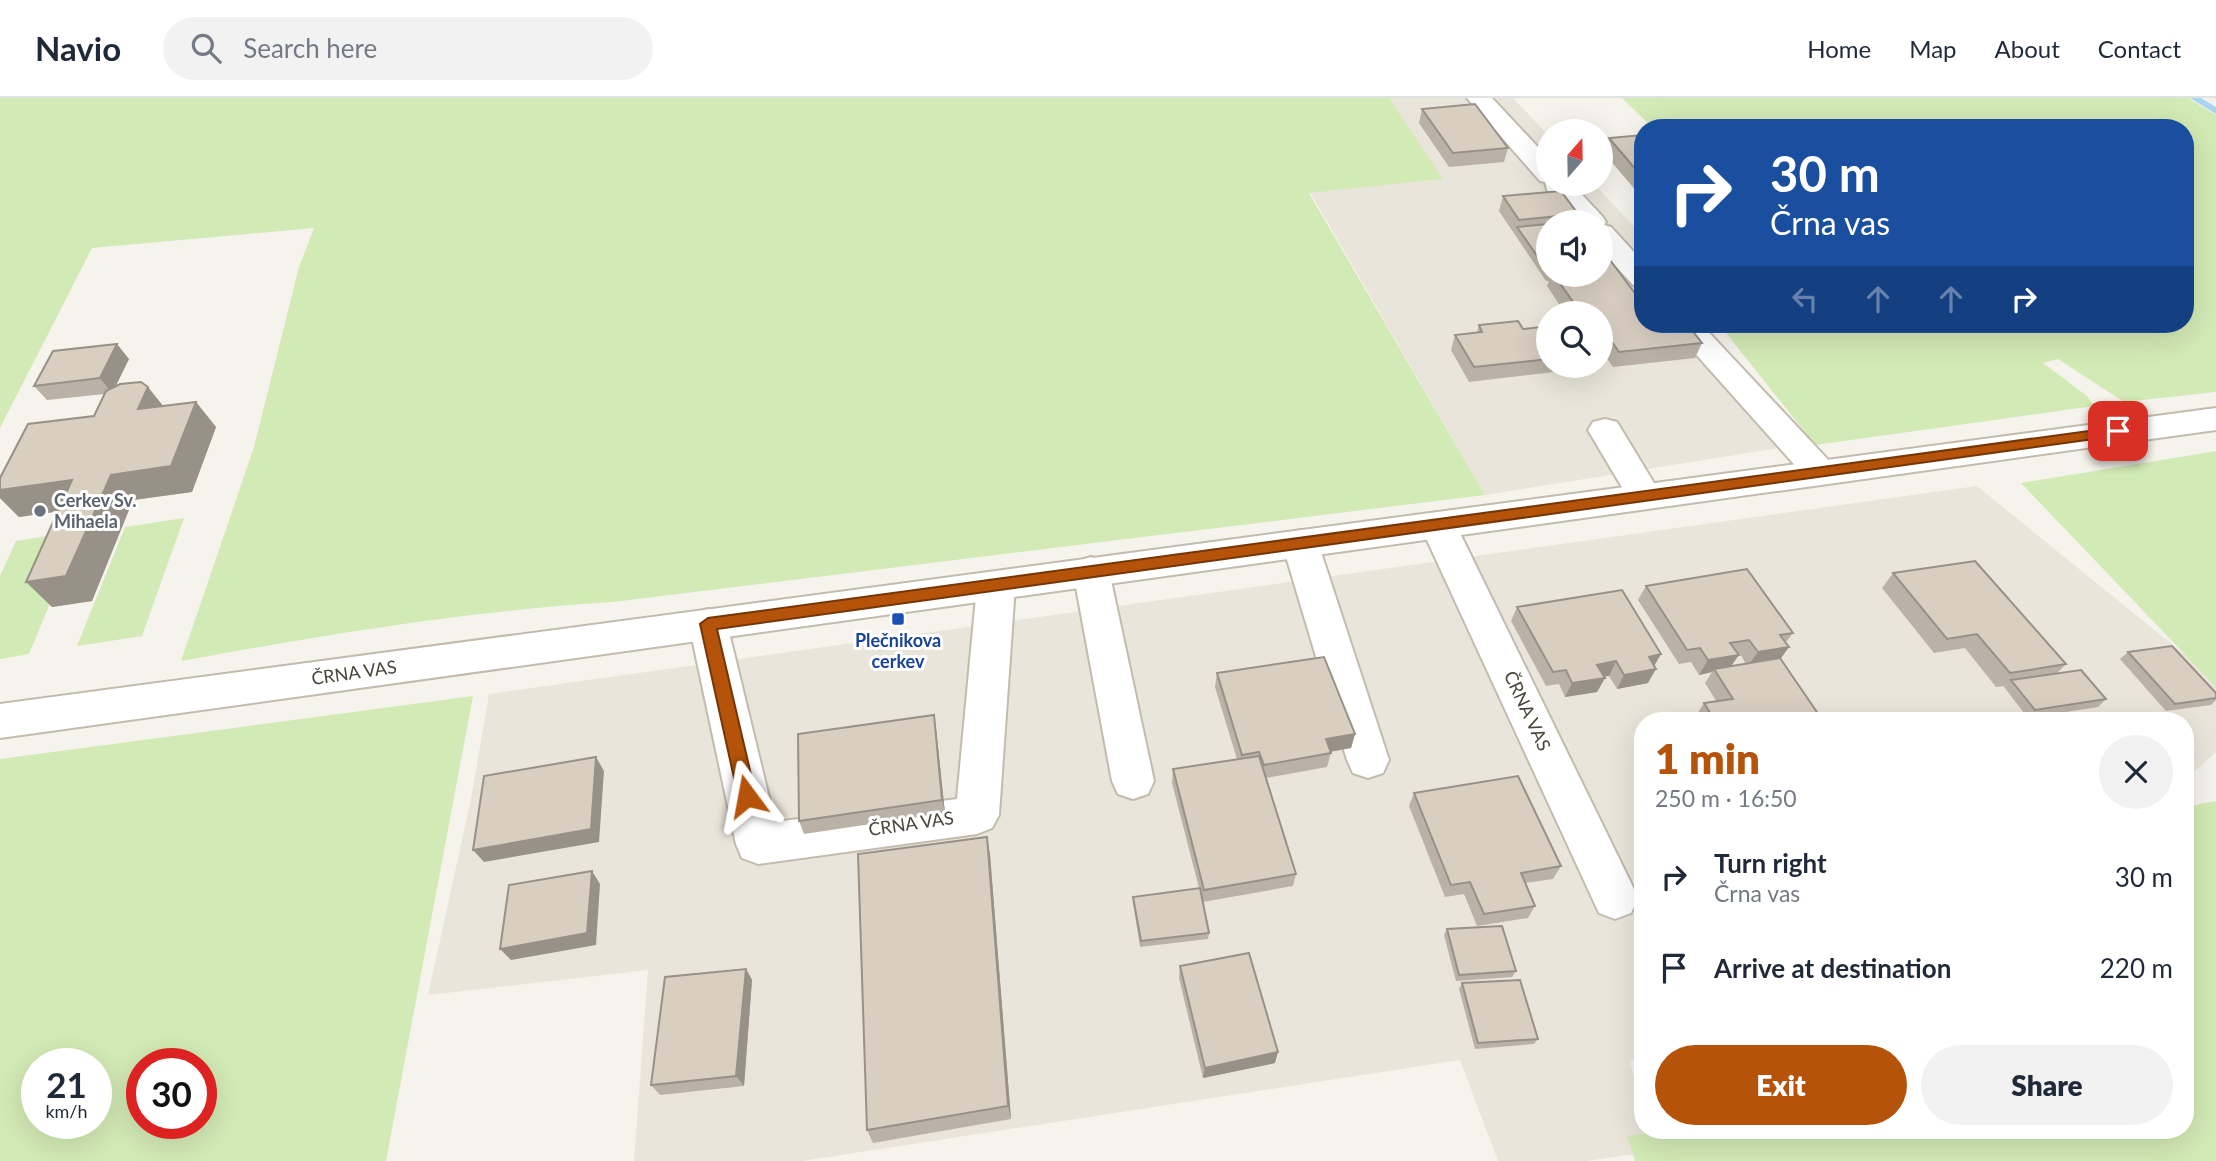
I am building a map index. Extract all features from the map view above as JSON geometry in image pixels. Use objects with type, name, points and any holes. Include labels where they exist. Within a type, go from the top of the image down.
[{"type":"street","points":[[1479,99],[1536,161]]},
{"type":"street","points":[[1568,196],[1581,210]]},
{"type":"street","points":[[1613,246],[1634,269]]},
{"type":"street","points":[[1692,333],[1819,472]]},
{"type":"street","name":"ČRNA VAS","points":[[0,721],[2216,419]]},
{"type":"street","points":[[1605,430],[1645,497]]},
{"type":"street","name":"ČRNA VAS","points":[[1438,525],[1615,898]]},
{"type":"street","points":[[1300,543],[1368,761]]},
{"type":"street","points":[[1091,571],[1133,781]]},
{"type":"street","name":"ČRNA VAS","points":[[708,624],[758,844],[949,819],[977,815],[996,586]]},
{"type":"shaded area","points":[[1389,98],[1513,98],[1536,122],[1536,196],[1605,196],[1634,226],[1634,333],[1713,333],[1779,448],[1485,495],[1310,192],[1442,179]]},
{"type":"shaded area","points":[[1977,486],[2216,680],[2216,752],[2194,772],[2194,712],[1634,712],[1634,1059],[1630,1060],[1634,1078],[1634,1139],[1648,1139],[1651,1152],[1586,1161],[1498,1161],[1460,1060],[802,1161],[634,1161],[648,970],[428,995],[471,799],[489,694]]},
{"type":"green space","points":[[0,98],[1389,98],[1443,179],[1309,193],[1485,495],[613,602],[504,611],[342,633],[181,661],[254,447],[299,267],[314,228],[92,248],[0,428]]},
{"type":"green space","points":[[1622,98],[2188,98],[2216,115],[2216,392],[2124,402],[2058,359],[2043,363],[2087,396],[2094,406],[1815,445],[1726,333],[2194,333],[2194,119],[1644,119]]},
{"type":"green space","points":[[2216,451],[2216,687],[2021,483]]},
{"type":"green space","points":[[184,518],[142,636],[77,646],[125,527]]},
{"type":"green space","points":[[80,531],[29,654],[0,659],[0,576],[16,541]]},
{"type":"green space","points":[[473,696],[386,1161],[0,1161],[0,759]]},
{"type":"green space","points":[[2216,801],[2216,1161],[1635,1161],[1627,1136],[1634,1135],[1634,1139],[2194,1139],[2194,805]]},
{"type":"building","points":[[1475,104],[1508,148],[1453,153],[1422,109]]},
{"type":"building","points":[[1634,136],[1634,167],[1614,144],[1614,138]]},
{"type":"building","points":[[1536,193],[1536,196],[1565,196],[1575,210],[1536,210],[1536,218],[1519,220],[1503,196]]},
{"type":"building","points":[[1536,225],[1536,254],[1517,227]]},
{"type":"building","points":[[1613,264],[1634,292],[1634,333],[1694,333],[1702,343],[1619,352],[1613,343],[1613,301],[1572,301],[1563,287],[1613,287]]},
{"type":"building","points":[[1518,321],[1523,329],[1536,328],[1536,360],[1474,367],[1455,335],[1482,332],[1479,325]]},
{"type":"building","points":[[117,344],[100,378],[34,386],[53,351]]},
{"type":"building","points":[[141,382],[148,387],[138,409],[196,402],[171,466],[111,475],[66,576],[26,582],[72,480],[0,490],[0,478],[28,424],[94,416],[106,391],[120,384]]},
{"type":"building","points":[[1975,561],[2066,664],[2010,673],[1977,634],[1947,639],[1893,573]]},
{"type":"building","points":[[1747,569],[1793,633],[1780,635],[1789,647],[1758,652],[1749,640],[1730,643],[1739,655],[1708,660],[1700,648],[1687,650],[1646,586]]},
{"type":"building","points":[[1622,590],[1661,654],[1649,657],[1656,669],[1624,675],[1616,661],[1597,665],[1605,678],[1572,683],[1566,670],[1553,672],[1517,607]]},
{"type":"building","points":[[2172,646],[2216,693],[2216,698],[2175,704],[2128,652]]},
{"type":"building","points":[[1324,657],[1355,734],[1326,739],[1331,753],[1264,765],[1259,752],[1242,755],[1217,673]]},
{"type":"building","points":[[1780,658],[1817,712],[1710,712],[1704,703],[1733,699],[1714,669]]},
{"type":"building","points":[[2081,670],[2106,699],[2035,710],[2011,680]]},
{"type":"building","points":[[934,715],[942,800],[799,821],[798,734]]},
{"type":"building","points":[[1259,756],[1296,874],[1204,890],[1173,769]]},
{"type":"building","points":[[596,757],[591,829],[473,850],[484,776]]},
{"type":"building","points":[[1518,776],[1561,866],[1521,873],[1535,906],[1484,914],[1470,882],[1451,885],[1414,793]]},
{"type":"building","points":[[987,837],[1008,1106],[867,1130],[858,854]]},
{"type":"building","points":[[592,871],[587,933],[500,949],[509,885]]},
{"type":"building","points":[[1200,888],[1209,933],[1141,941],[1133,897]]},
{"type":"building","points":[[1502,926],[1516,971],[1459,975],[1447,929]]},
{"type":"building","points":[[1249,953],[1278,1052],[1205,1068],[1180,966]]},
{"type":"building","points":[[746,969],[736,1076],[651,1085],[665,977]]},
{"type":"building","points":[[1520,980],[1538,1039],[1478,1043],[1462,983]]},
{"type":"waterway","points":[[2195,98],[2216,111]]},
{"type":"place","name":"Cerkev Sv. Mihaela","points":[[40,511]]},
{"type":"place","name":"Plečnikova cerkev","points":[[898,619]]},
{"type":"route","points":[[747,796],[708,624],[2118,431]]}]
